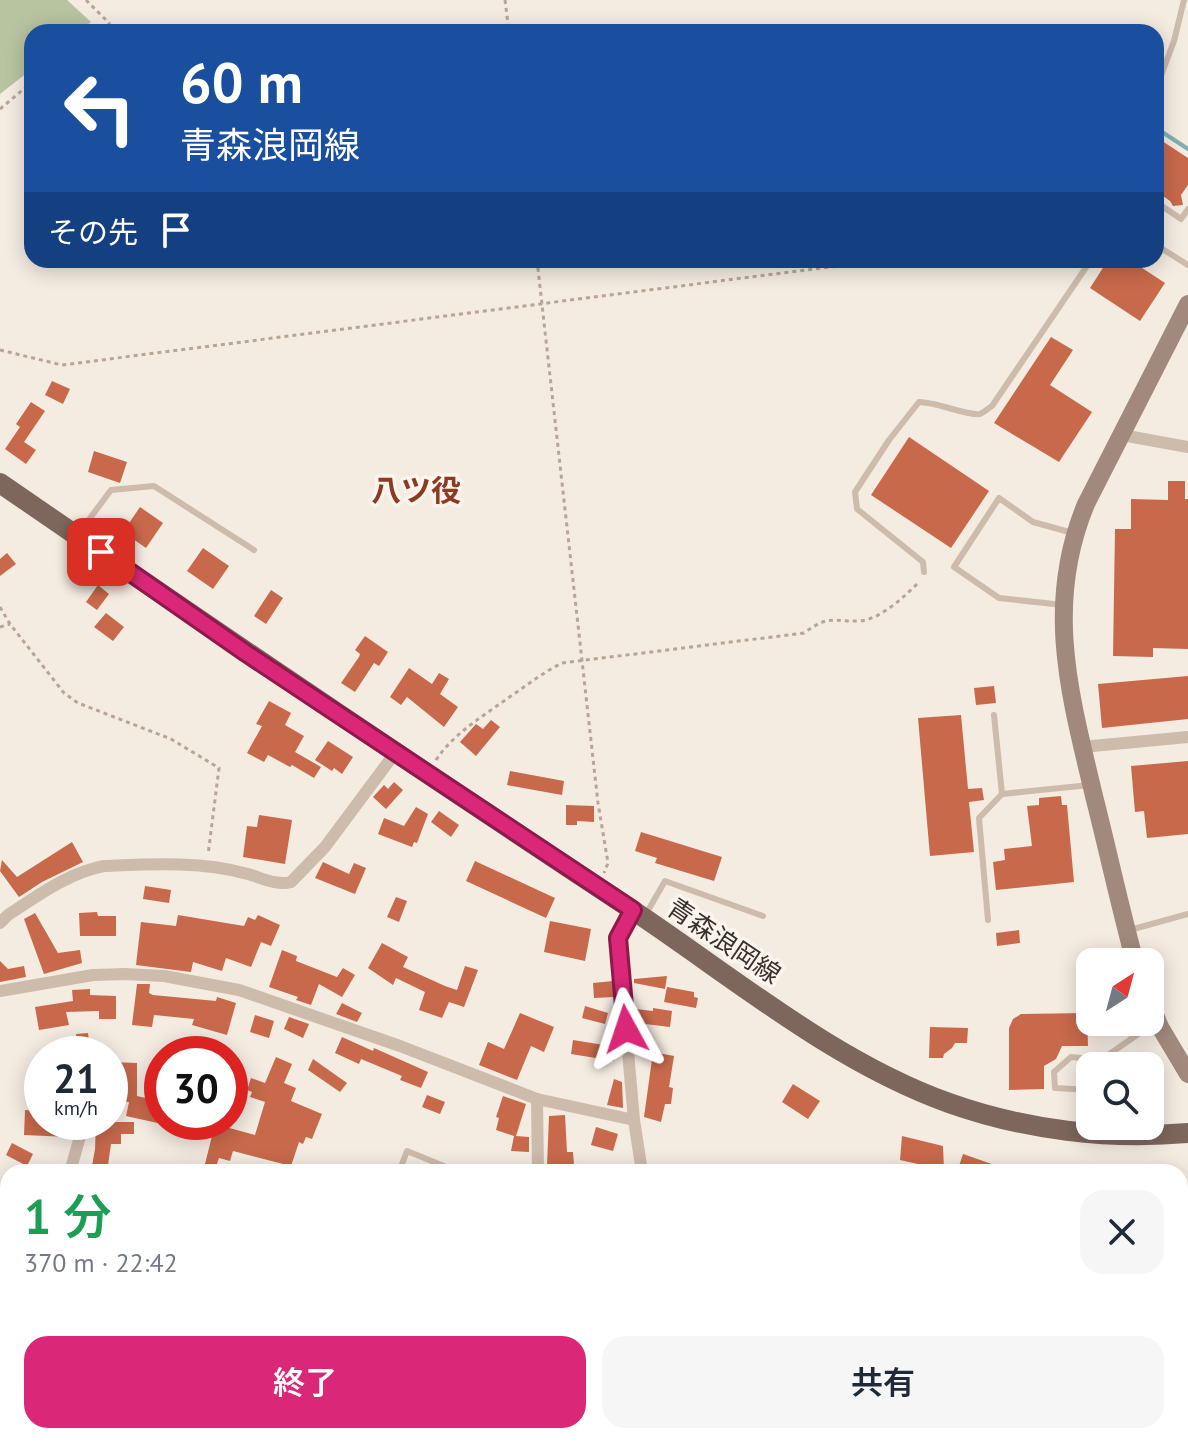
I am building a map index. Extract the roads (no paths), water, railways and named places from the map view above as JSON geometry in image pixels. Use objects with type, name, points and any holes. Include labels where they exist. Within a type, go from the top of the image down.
[{"type":"main road","name":"青森浪岡線","points":[[0,483],[395,753],[835,1046],[878,1071],[948,1103],[1020,1123],[1130,1135],[1188,1133]]},
{"type":"street","points":[[1131,948],[1066,676],[1063,605],[1074,534],[1187,308]]},
{"type":"street","points":[[1122,435],[1188,447]]},
{"type":"street","points":[[1082,747],[1188,737]]},
{"type":"street","points":[[0,923],[17,909],[90,868],[207,866],[274,882],[291,882],[325,847],[395,753]]},
{"type":"street","points":[[638,914],[618,938],[641,1164]]},
{"type":"street","points":[[0,991],[93,975],[125,974],[164,976],[239,990],[400,1046],[537,1099],[634,1120]]},
{"type":"street","points":[[1164,1033],[1188,1074]]},
{"type":"street","points":[[537,1099],[538,1164]]},
{"type":"street","points":[[72,1164],[79,1140]]},
{"type":"lane","points":[[1164,68],[1184,0]]},
{"type":"lane","points":[[1164,207],[1181,219],[1187,212]]},
{"type":"lane","points":[[1164,250],[1188,265]]},
{"type":"lane","points":[[924,572],[923,562],[857,509],[855,492],[889,440],[919,402],[934,402],[982,414],[992,406],[1086,268]]},
{"type":"lane","points":[[76,535],[111,490],[154,486],[254,550]]},
{"type":"lane","points":[[1063,605],[999,598],[954,567],[999,498],[1033,522],[1074,534]]},
{"type":"lane","points":[[994,715],[1002,794]]},
{"type":"lane","points":[[988,920],[979,818],[1002,794],[1091,785]]},
{"type":"lane","points":[[638,914],[665,881],[763,916]]},
{"type":"lane","points":[[1127,931],[1188,914]]},
{"type":"lane","points":[[1112,1052],[1135,1036]]},
{"type":"lane","points":[[1076,1058],[1071,1057],[1054,1072],[1055,1088],[1076,1089]]},
{"type":"lane","points":[[402,1164],[407,1151],[439,1164]]},
{"type":"waterway","points":[[1164,133],[1188,149]]},
{"type":"district","name":"八ツ役","points":[[416,491]]}]
